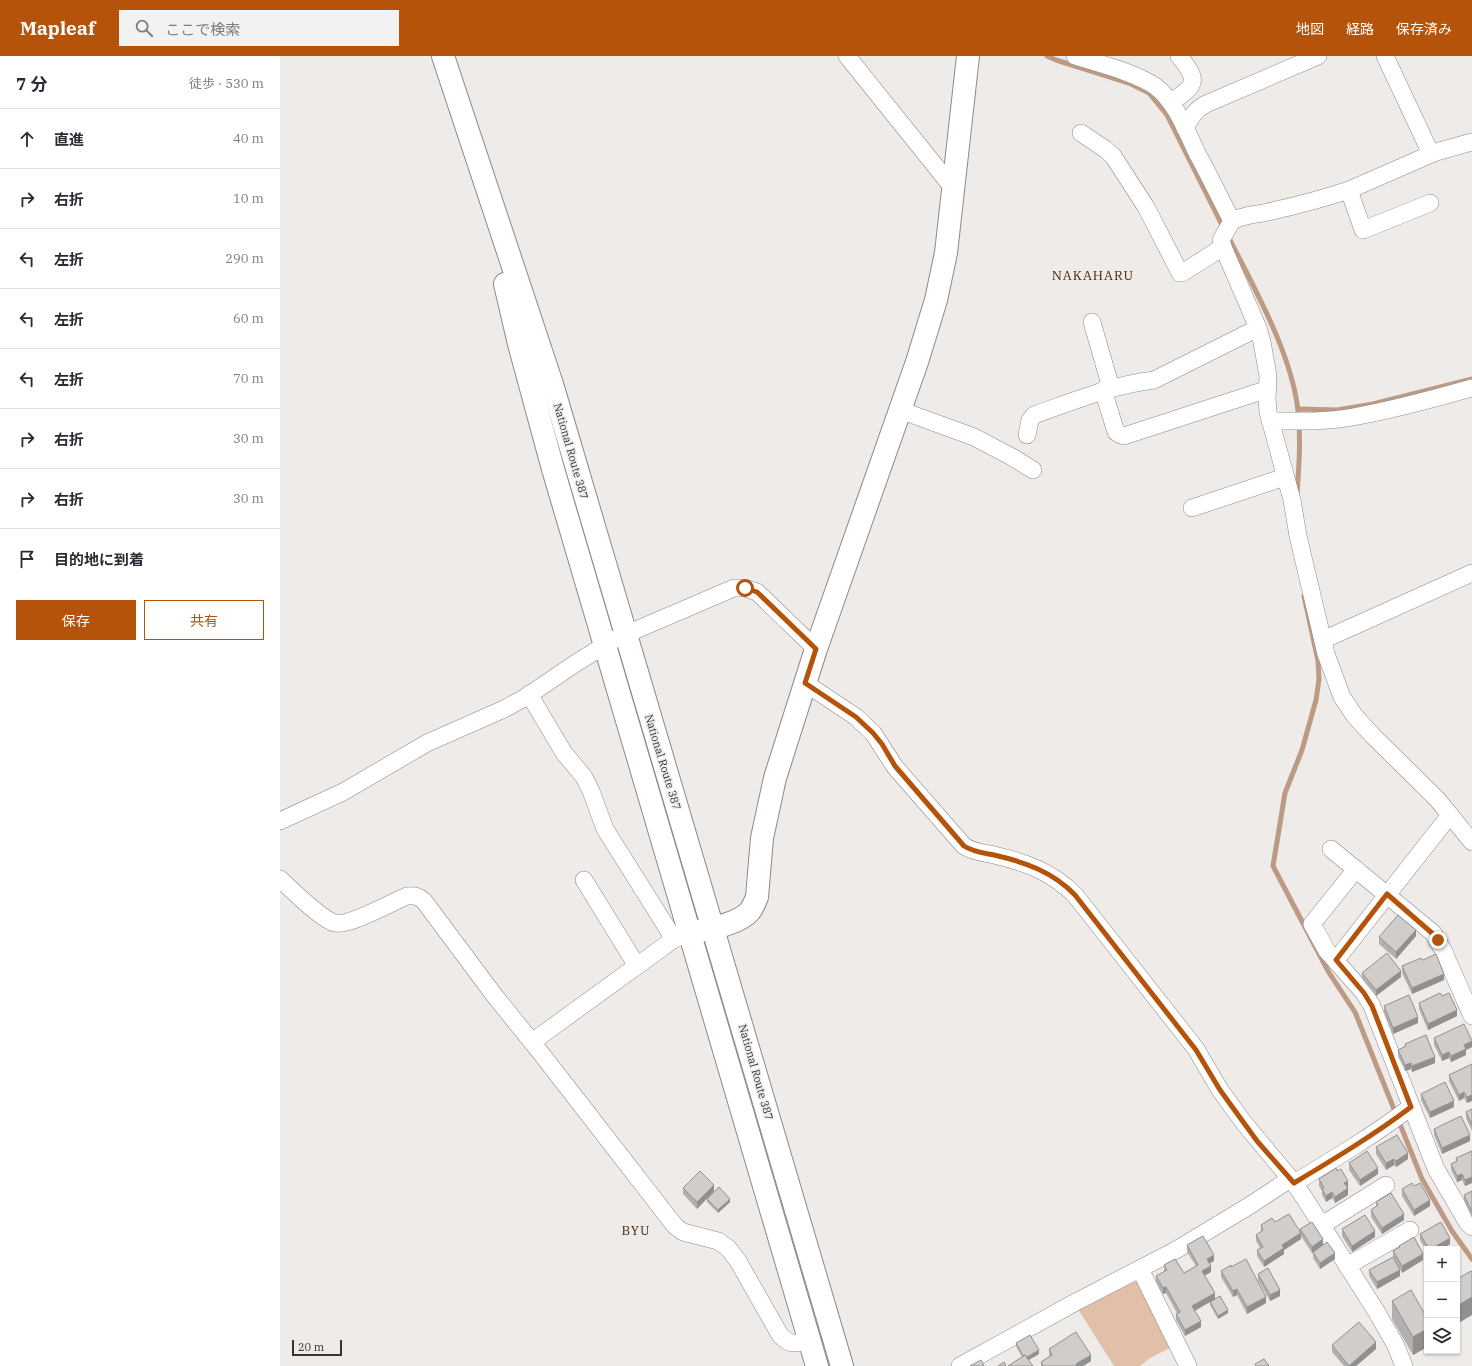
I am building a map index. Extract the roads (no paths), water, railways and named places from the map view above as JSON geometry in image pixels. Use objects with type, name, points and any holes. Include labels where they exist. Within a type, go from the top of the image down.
[{"type":"main road","name":"National Route 387","points":[[443,56],[476,160],[552,384],[842,1366]]},
{"type":"main road","points":[[682,936],[737,921],[749,913],[754,905],[758,891],[762,838],[770,795],[816,649],[926,337],[936,300],[946,253],[968,56]]},
{"type":"main road","name":"National Route 387","points":[[476,160],[521,351],[553,469],[605,645],[682,936],[817,1366]]},
{"type":"street","points":[[847,56],[953,188]]},
{"type":"street","points":[[1075,56],[1144,80],[1156,87],[1171,102],[1232,221]]},
{"type":"street","points":[[1171,102],[1190,89],[1193,80],[1190,70],[1179,56]]},
{"type":"street","points":[[1185,128],[1193,113],[1198,108],[1318,56]]},
{"type":"street","points":[[1385,56],[1431,154]]},
{"type":"street","points":[[1081,133],[1113,156],[1148,212],[1180,273],[1223,247]]},
{"type":"street","points":[[1472,142],[1446,148],[1349,190],[1266,213],[1243,216],[1232,221],[1221,240],[1258,328],[1267,362],[1267,406],[1270,421],[1292,500],[1298,536],[1323,640],[1337,688],[1348,707],[1372,735],[1428,790],[1472,842]]},
{"type":"street","points":[[1349,190],[1363,230],[1430,203]]},
{"type":"street","points":[[1092,322],[1116,432],[1121,435],[1124,436],[1268,390]]},
{"type":"street","points":[[1027,435],[1030,420],[1034,415],[1107,389],[1140,381],[1158,379],[1258,328]]},
{"type":"street","points":[[1270,421],[1313,421],[1352,417],[1414,404],[1472,388]]},
{"type":"street","points":[[900,410],[974,437],[1033,470]]},
{"type":"street","points":[[1192,508],[1285,477]]},
{"type":"street","points":[[1323,640],[1472,573]]},
{"type":"street","points":[[280,821],[343,792],[427,743],[499,712],[605,645],[734,588],[739,587],[751,589],[757,592],[816,649]]},
{"type":"street","points":[[805,683],[856,717],[873,733],[882,744],[895,766],[964,846],[976,851],[1037,868],[1054,877],[1067,887],[1192,1044],[1220,1090],[1257,1141],[1292,1181],[1322,1225],[1386,1328],[1404,1366]]},
{"type":"street","points":[[529,694],[564,753],[584,777],[591,791],[605,829],[682,936],[637,966],[532,1042]]},
{"type":"street","points":[[1336,960],[1450,815]]},
{"type":"street","points":[[1331,849],[1387,894],[1433,934],[1438,940],[1472,1016]]},
{"type":"street","points":[[1356,869],[1312,924],[1327,951],[1364,993],[1372,1006],[1438,1175],[1467,1222],[1472,1227]]},
{"type":"street","points":[[280,879],[310,906],[335,923],[348,922],[407,896],[413,895],[419,897],[430,907],[494,995],[675,1226],[683,1232],[718,1242],[728,1248],[738,1261],[780,1334],[786,1341],[795,1343],[810,1340]]},
{"type":"street","points":[[584,880],[637,966]]},
{"type":"street","points":[[960,1366],[1200,1236],[1292,1181],[1354,1147],[1382,1129],[1411,1107]]},
{"type":"street","points":[[1322,1225],[1386,1185]]},
{"type":"street","points":[[1347,1266],[1410,1230]]},
{"type":"street","points":[[1140,1269],[1188,1366]]},
{"type":"waterway","points":[[1047,56],[1129,83],[1149,93],[1167,115],[1224,229]]},
{"type":"waterway","points":[[1228,236],[1260,299],[1280,343],[1294,388],[1298,410],[1299,431],[1297,495]]},
{"type":"waterway","points":[[1298,409],[1337,410],[1373,404],[1472,379]]},
{"type":"waterway","points":[[1304,596],[1318,661],[1319,679],[1316,700],[1302,750],[1285,793],[1273,866],[1328,971],[1355,1012],[1422,1179],[1452,1231],[1472,1259]]},
{"type":"district","name":"NAKAHARU","points":[[1093,275]]},
{"type":"district","name":"BYU","points":[[636,1230]]}]
